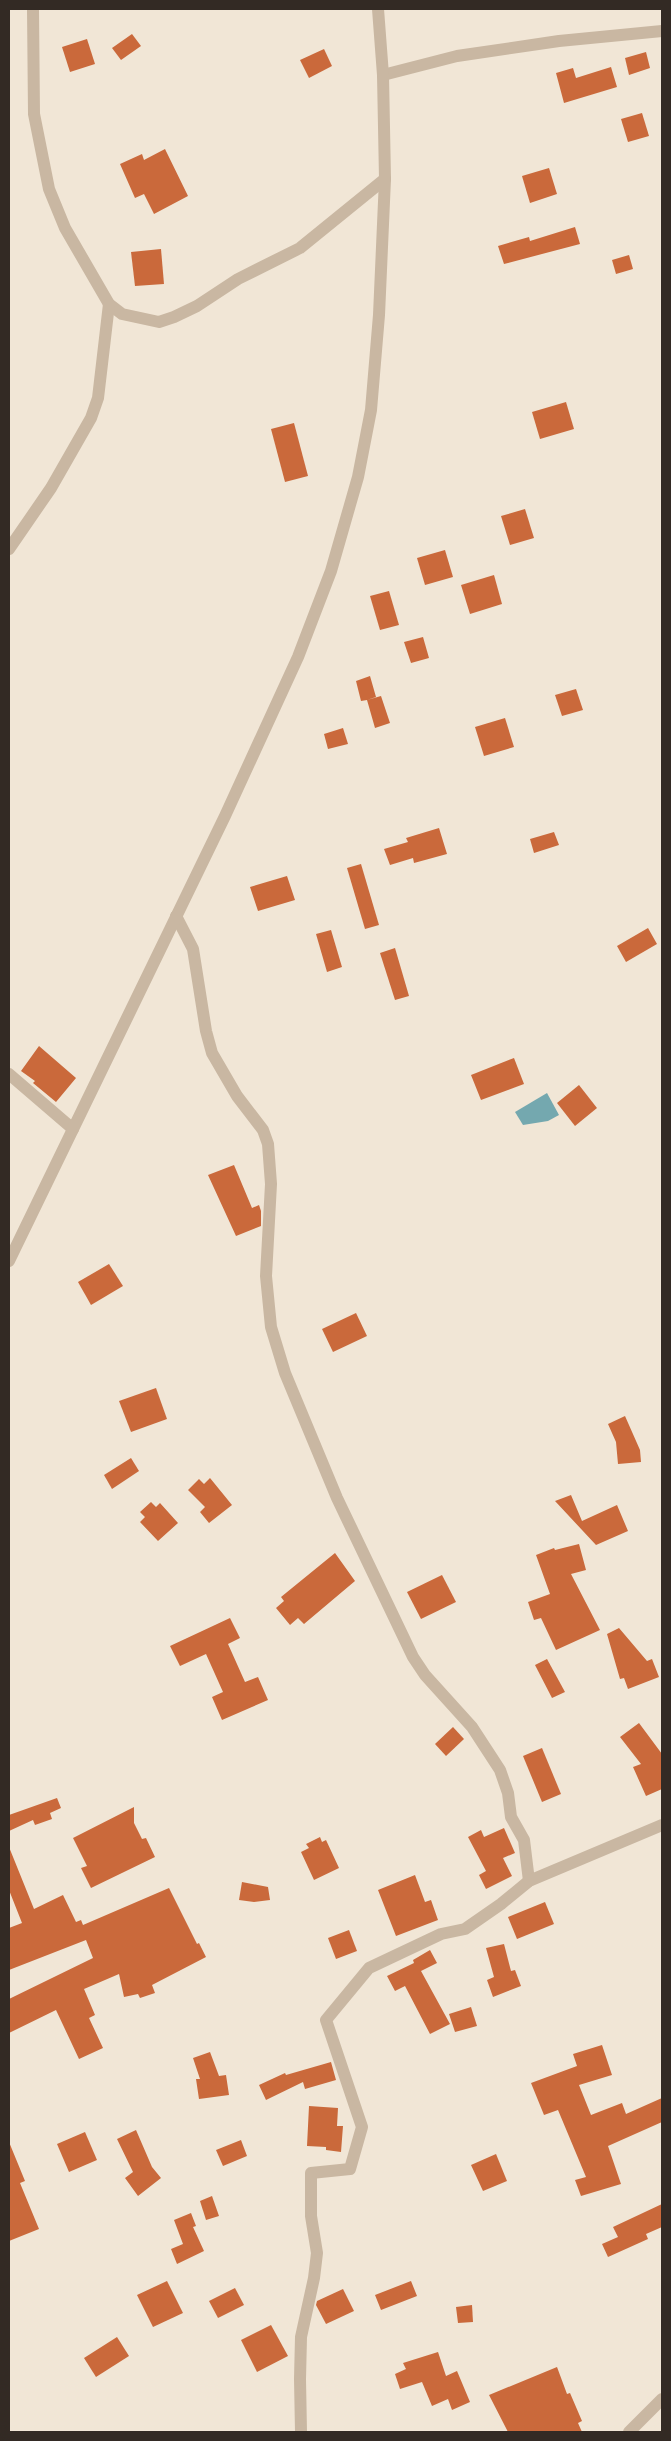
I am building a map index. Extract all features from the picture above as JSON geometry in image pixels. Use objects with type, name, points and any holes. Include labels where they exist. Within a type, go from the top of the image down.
[{"type":"street","points":[[33,9],[34,114],[49,190],[65,228],[109,304],[122,314],[159,322],[174,318],[197,306],[238,279],[300,248],[386,178]]},
{"type":"street","points":[[9,1261],[176,916],[298,657],[331,572],[358,478],[371,410],[379,315],[386,178],[383,75],[378,9]]},
{"type":"street","points":[[383,75],[457,56],[559,41],[662,31]]},
{"type":"street","points":[[9,549],[51,488],[91,418],[98,398],[109,304]]},
{"type":"street","points":[[176,916],[193,949],[206,1031],[212,1053],[237,1096],[263,1130],[268,1144],[272,1184],[266,1276],[271,1327],[285,1373],[337,1498],[413,1657],[425,1675],[472,1727],[500,1770],[508,1793],[511,1817],[524,1840],[529,1881]]},
{"type":"street","points":[[9,1074],[73,1129]]},
{"type":"street","points":[[301,2432],[300,2379],[302,2337],[317,2253],[311,2216],[310,2173],[350,2169],[362,2127],[326,2020],[369,1968],[441,1934],[466,1928],[501,1904],[529,1881],[662,1825]]},
{"type":"street","points":[[629,2432],[662,2399]]},
{"type":"water","points":[[547,1093],[559,1115],[548,1121],[523,1125],[515,1112]]},
{"type":"building","points":[[132,34],[141,46],[121,60],[112,48]]},
{"type":"building","points":[[87,39],[95,64],[70,72],[62,47]]},
{"type":"building","points":[[324,49],[332,66],[309,78],[300,60]]},
{"type":"building","points":[[646,52],[650,68],[629,75],[625,58]]},
{"type":"building","points":[[611,67],[617,87],[564,103],[556,73],[573,68],[576,78]]},
{"type":"building","points":[[642,113],[649,136],[628,142],[621,119]]},
{"type":"building","points":[[165,149],[188,196],[154,214],[144,194],[135,198],[120,164],[142,154],[144,160]]},
{"type":"building","points":[[549,168],[557,194],[530,203],[522,176]]},
{"type":"building","points":[[575,227],[580,244],[504,264],[498,246],[529,237],[530,241]]},
{"type":"building","points":[[161,249],[164,284],[135,286],[131,252]]},
{"type":"building","points":[[629,255],[633,269],[616,274],[612,260]]},
{"type":"building","points":[[566,402],[574,429],[540,439],[532,412]]},
{"type":"building","points":[[294,423],[308,476],[285,482],[271,429]]},
{"type":"building","points":[[525,509],[534,538],[510,545],[501,516]]},
{"type":"building","points":[[445,550],[453,577],[425,585],[417,558]]},
{"type":"building","points":[[494,575],[502,604],[470,614],[461,585]]},
{"type":"building","points":[[389,591],[399,625],[380,630],[370,596]]},
{"type":"building","points":[[423,637],[429,658],[411,663],[404,642]]},
{"type":"building","points":[[370,676],[376,697],[361,701],[356,681]]},
{"type":"building","points":[[576,689],[583,710],[562,716],[555,695]]},
{"type":"building","points":[[381,696],[390,723],[375,728],[367,700]]},
{"type":"building","points":[[505,718],[514,747],[484,756],[475,727]]},
{"type":"building","points":[[343,728],[348,744],[328,749],[324,734]]},
{"type":"building","points":[[439,828],[447,854],[414,863],[413,858],[390,865],[384,849],[408,842],[406,838]]},
{"type":"building","points":[[554,832],[559,845],[534,853],[530,839]]},
{"type":"building","points":[[361,864],[379,925],[365,929],[347,868]]},
{"type":"building","points":[[287,876],[295,900],[258,911],[250,887]]},
{"type":"building","points":[[648,928],[657,944],[626,962],[617,946]]},
{"type":"building","points":[[331,930],[342,967],[327,972],[316,934]]},
{"type":"building","points":[[395,948],[409,996],[395,1000],[380,953]]},
{"type":"building","points":[[39,1046],[76,1078],[56,1102],[33,1083],[35,1081],[21,1071]]},
{"type":"building","points":[[514,1058],[524,1084],[481,1100],[471,1075]]},
{"type":"building","points":[[579,1085],[597,1108],[575,1126],[557,1103]]},
{"type":"building","points":[[234,1165],[252,1208],[259,1205],[261,1211],[261,1226],[236,1236],[208,1175]]},
{"type":"building","points":[[109,1264],[123,1286],[91,1305],[78,1282]]},
{"type":"building","points":[[356,1313],[367,1336],[333,1352],[322,1329]]},
{"type":"building","points":[[156,1388],[167,1419],[131,1432],[119,1401]]},
{"type":"building","points":[[625,1416],[640,1450],[641,1462],[618,1464],[616,1442],[608,1424]]},
{"type":"building","points":[[131,1458],[139,1471],[112,1489],[104,1475]]},
{"type":"building","points":[[210,1478],[232,1505],[209,1523],[200,1512],[205,1507],[188,1490],[199,1479],[204,1484]]},
{"type":"building","points":[[571,1495],[582,1521],[617,1505],[628,1531],[596,1545],[555,1501]]},
{"type":"building","points":[[151,1502],[156,1507],[160,1503],[178,1523],[158,1541],[140,1522],[145,1517],[140,1512]]},
{"type":"building","points":[[579,1544],[586,1570],[571,1574],[600,1630],[556,1650],[541,1618],[534,1620],[528,1602],[550,1594],[536,1555],[554,1548],[555,1550]]},
{"type":"building","points":[[335,1553],[355,1581],[304,1624],[298,1618],[290,1625],[276,1608],[284,1601],[281,1597]]},
{"type":"building","points":[[442,1575],[456,1602],[421,1619],[407,1592]]},
{"type":"building","points":[[230,1618],[240,1638],[228,1644],[245,1682],[258,1677],[268,1700],[222,1720],[212,1697],[223,1692],[206,1654],[180,1666],[170,1646]]},
{"type":"building","points":[[619,1628],[647,1661],[652,1659],[659,1677],[628,1689],[624,1678],[620,1679],[607,1634]]},
{"type":"building","points":[[547,1659],[565,1692],[552,1698],[535,1665]]},
{"type":"building","points":[[639,1723],[662,1754],[662,1789],[646,1796],[633,1767],[641,1764],[620,1737]]},
{"type":"building","points":[[453,1727],[464,1739],[446,1756],[435,1744]]},
{"type":"building","points":[[542,1748],[561,1794],[542,1802],[523,1756]]},
{"type":"building","points":[[57,1798],[61,1808],[50,1813],[52,1819],[35,1825],[33,1820],[9,1831],[9,1815]]},
{"type":"building","points":[[134,1807],[134,1823],[142,1839],[146,1838],[155,1857],[91,1888],[81,1868],[87,1866],[73,1838]]},
{"type":"building","points":[[504,1828],[515,1853],[503,1858],[512,1876],[486,1889],[479,1875],[486,1871],[468,1837],[481,1830],[484,1837]]},
{"type":"building","points":[[320,1837],[322,1842],[326,1840],[339,1868],[314,1880],[301,1852],[309,1848],[306,1844]]},
{"type":"building","points":[[9,1847],[34,1909],[63,1895],[76,1922],[81,1920],[83,1925],[169,1888],[197,1944],[199,1943],[206,1957],[152,1985],[155,1993],[140,1998],[138,1994],[124,1997],[119,1974],[84,1989],[95,2015],[89,2018],[103,2048],[79,2059],[56,2010],[9,2033],[9,1999],[93,1958],[86,1940],[9,1970],[9,1928],[22,1923],[9,1890]]},
{"type":"building","points":[[415,1875],[425,1902],[431,1900],[438,1920],[396,1936],[378,1890]]},
{"type":"building","points":[[242,1882],[268,1887],[270,1900],[254,1902],[239,1900]]},
{"type":"building","points":[[545,1902],[554,1924],[517,1939],[508,1917]]},
{"type":"building","points":[[349,1930],[357,1951],[336,1959],[328,1938]]},
{"type":"building","points":[[504,1944],[511,1971],[515,1970],[521,1986],[493,1997],[487,1980],[494,1977],[486,1948]]},
{"type":"building","points":[[430,1950],[437,1963],[421,1971],[450,2024],[430,2034],[405,1986],[395,1991],[387,1976],[414,1963],[413,1960]]},
{"type":"building","points":[[471,2007],[477,2026],[455,2032],[449,2014]]},
{"type":"building","points":[[602,2045],[612,2075],[579,2085],[591,2115],[622,2103],[626,2114],[662,2098],[662,2122],[608,2146],[621,2184],[581,2196],[575,2180],[586,2177],[558,2110],[544,2115],[531,2083],[577,2066],[573,2054]]},
{"type":"building","points":[[210,2052],[219,2076],[226,2075],[229,2095],[199,2099],[196,2079],[200,2079],[193,2058]]},
{"type":"building","points":[[331,2062],[336,2080],[305,2089],[303,2082],[266,2100],[259,2085],[285,2073],[286,2075]]},
{"type":"building","points":[[309,2106],[338,2108],[337,2126],[343,2126],[341,2152],[326,2150],[326,2147],[307,2146]]},
{"type":"building","points":[[136,2130],[152,2167],[161,2178],[138,2196],[125,2178],[133,2172],[117,2139]]},
{"type":"building","points":[[85,2132],[97,2160],[69,2172],[57,2144]]},
{"type":"building","points":[[241,2140],[247,2156],[223,2166],[216,2150]]},
{"type":"building","points":[[9,2142],[25,2181],[20,2183],[39,2229],[9,2241]]},
{"type":"building","points":[[496,2154],[507,2181],[483,2191],[471,2165]]},
{"type":"building","points":[[212,2196],[219,2216],[206,2220],[200,2201]]},
{"type":"building","points":[[662,2204],[662,2227],[646,2234],[648,2239],[608,2257],[602,2244],[618,2237],[613,2227]]},
{"type":"building","points":[[191,2213],[196,2226],[193,2227],[204,2251],[177,2264],[171,2249],[183,2244],[174,2220]]},
{"type":"building","points":[[167,2281],[183,2313],[153,2327],[137,2295]]},
{"type":"building","points":[[411,2281],[417,2296],[381,2310],[375,2295]]},
{"type":"building","points":[[235,2288],[244,2305],[218,2318],[209,2301]]},
{"type":"building","points":[[343,2289],[354,2311],[326,2324],[316,2305],[317,2301]]},
{"type":"building","points":[[472,2305],[473,2322],[458,2323],[456,2307]]},
{"type":"building","points":[[271,2325],[288,2356],[257,2372],[241,2340]]},
{"type":"building","points":[[117,2337],[129,2356],[96,2377],[84,2358]]},
{"type":"building","points":[[438,2352],[446,2376],[457,2371],[470,2402],[452,2410],[448,2399],[432,2406],[422,2382],[400,2389],[395,2374],[406,2369],[403,2363]]},
{"type":"building","points":[[557,2367],[567,2394],[570,2393],[582,2421],[578,2423],[582,2432],[508,2432],[489,2395]]}]
